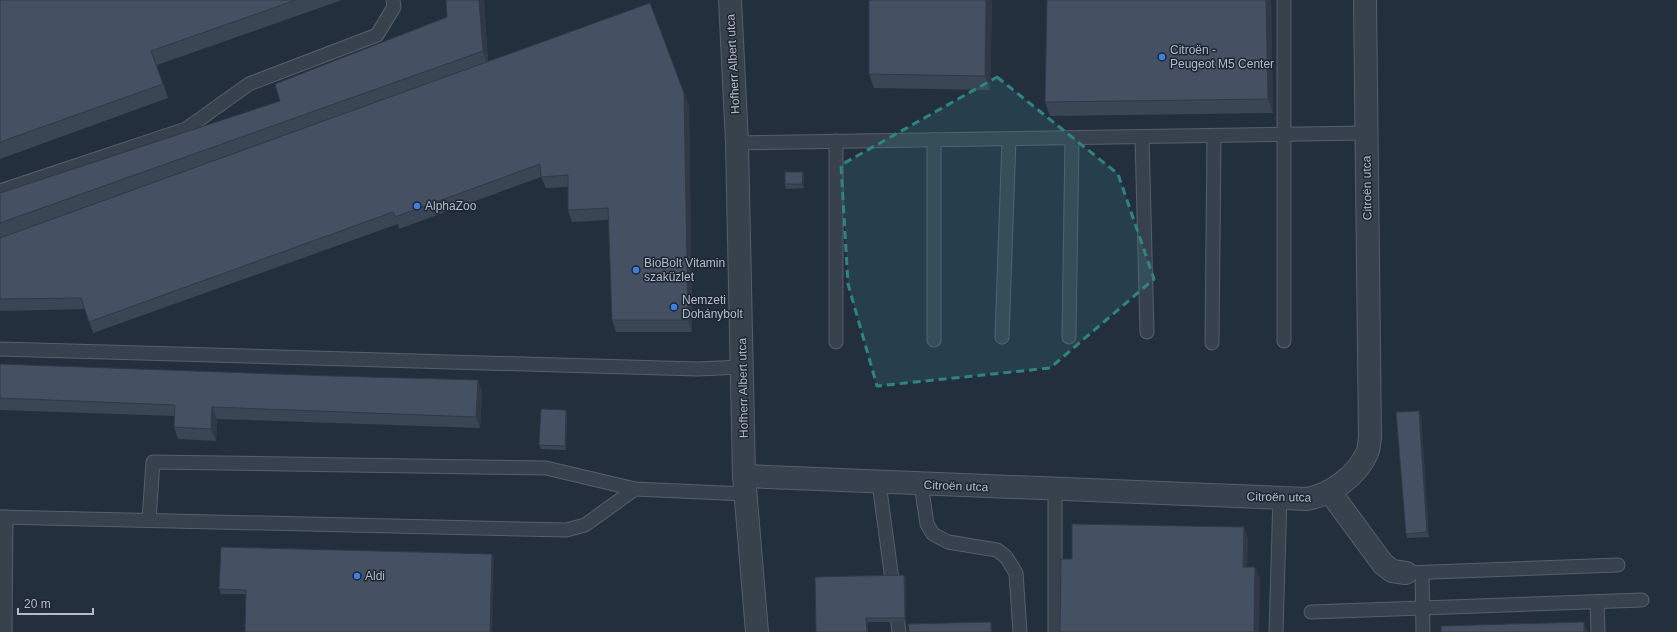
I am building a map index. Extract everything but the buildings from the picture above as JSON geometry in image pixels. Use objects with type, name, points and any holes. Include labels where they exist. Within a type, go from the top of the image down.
[{"type":"street","name":"Hofherr Albert utca","points":[[730,0],[737,143],[745,485],[757,632]]},
{"type":"street","name":"Citroën utca","points":[[745,485],[879,483],[921,484],[1307,499],[1320,497],[1330,492],[1349,477],[1360,465],[1367,453],[1370,438],[1365,0]]},
{"type":"street","points":[[1330,492],[1383,564],[1392,571],[1414,573]]},
{"type":"lane","points":[[0,191],[186,128],[249,84],[377,35],[394,7],[393,0]]},
{"type":"lane","points":[[1284,0],[1284,341]]},
{"type":"lane","points":[[737,143],[1367,133]]},
{"type":"lane","points":[[1212,343],[1214,136]]},
{"type":"lane","points":[[1142,137],[1147,332]]},
{"type":"lane","points":[[1069,337],[1072,138]]},
{"type":"lane","points":[[1002,337],[1009,139]]},
{"type":"lane","points":[[934,140],[934,340]]},
{"type":"lane","points":[[836,141],[836,342]]},
{"type":"lane","points":[[0,349],[681,369],[742,367]]},
{"type":"lane","points":[[149,520],[153,462],[546,468],[635,489],[745,485]]},
{"type":"lane","points":[[879,483],[899,632]]},
{"type":"lane","points":[[921,484],[927,524],[933,534],[948,542],[997,550],[1006,557],[1016,573],[1020,632]]},
{"type":"lane","points":[[5,632],[3,517],[566,530],[585,525],[635,489]]},
{"type":"lane","points":[[1055,490],[1055,632]]},
{"type":"lane","points":[[1276,632],[1280,498]]},
{"type":"lane","points":[[1423,632],[1423,608],[1414,573],[1618,565]]},
{"type":"lane","points":[[1311,612],[1642,600]]},
{"type":"lane","points":[[1597,602],[1598,632]]},
{"type":"highlighted area","points":[[997,77],[1118,174],[1154,279],[1050,368],[877,386],[848,284],[841,165]]},
{"type":"place","name":"Citroën - Peugeot M5 Center","points":[[1162,57]]},
{"type":"place","name":"AlphaZoo","points":[[417,206]]},
{"type":"place","name":"BioBolt Vitamin szaküzlet","points":[[636,270]]},
{"type":"place","name":"Nemzeti Dohánybolt","points":[[674,307]]},
{"type":"place","name":"Aldi","points":[[357,576]]}]
